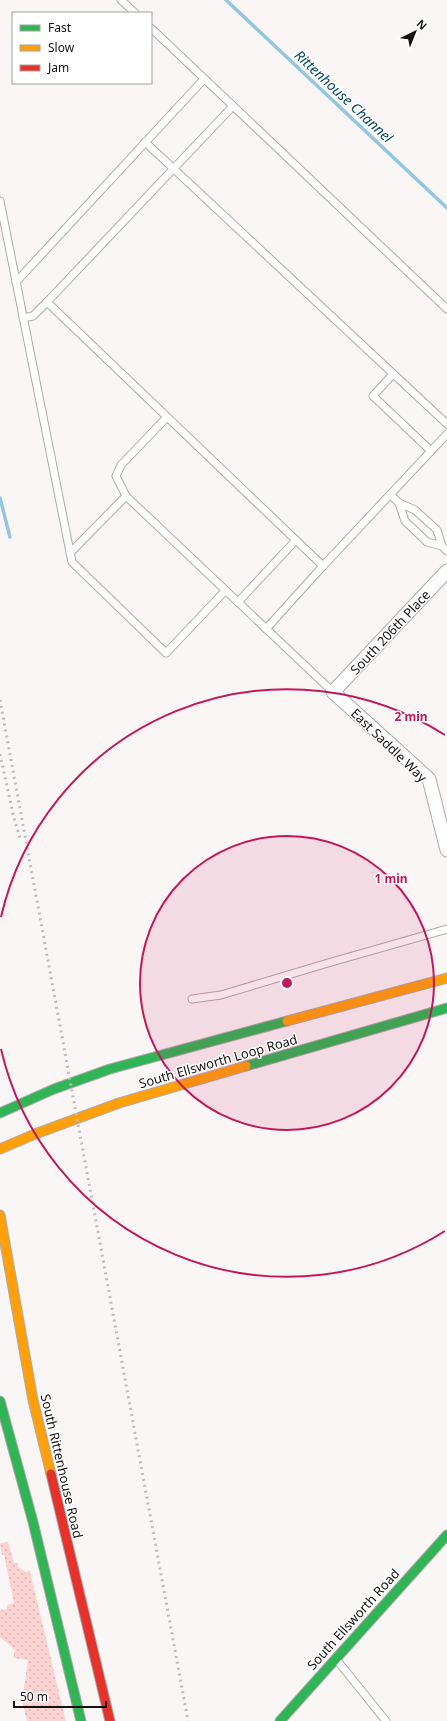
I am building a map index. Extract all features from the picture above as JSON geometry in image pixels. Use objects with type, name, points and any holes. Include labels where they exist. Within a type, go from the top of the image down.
[{"type":"main road","name":"South Ellsworth Loop Road","points":[[0,1113],[79,1079],[110,1069],[447,978]]},
{"type":"main road","name":"South Ellsworth Loop Road","points":[[0,1149],[49,1128],[119,1103],[447,1008]]},
{"type":"main road","name":"South Rittenhouse Road","points":[[0,1215],[33,1400],[110,1721]]},
{"type":"main road","points":[[0,1401],[33,1522],[81,1721]]},
{"type":"main road","name":"South Ellsworth Road","points":[[280,1721],[447,1535]]},
{"type":"street","name":"South 206th Place","points":[[333,692],[447,571]]},
{"type":"street","name":"East Saddle Way","points":[[333,692],[429,779],[447,850]]},
{"type":"lane","points":[[121,0],[134,12]]},
{"type":"lane","points":[[152,29],[447,309]]},
{"type":"lane","points":[[16,282],[204,79]]},
{"type":"lane","points":[[23,318],[33,316],[47,302],[233,106]]},
{"type":"lane","points":[[145,142],[447,424]]},
{"type":"lane","points":[[0,202],[72,562],[166,653],[225,591]]},
{"type":"lane","points":[[47,302],[323,566]]},
{"type":"lane","points":[[393,374],[373,396],[432,451]]},
{"type":"lane","points":[[167,417],[121,465],[116,476],[126,496],[333,692]]},
{"type":"lane","points":[[266,629],[447,434]]},
{"type":"lane","points":[[391,495],[399,503],[415,510],[437,530],[444,548]]},
{"type":"lane","points":[[70,554],[126,496]]},
{"type":"lane","points":[[399,503],[405,521],[427,542],[444,548]]},
{"type":"lane","points":[[238,602],[296,540]]},
{"type":"lane","points":[[192,999],[222,995],[328,962],[447,929]]},
{"type":"lane","points":[[336,1658],[386,1721]]},
{"type":"shaded area","points":[[8,1542],[14,1563],[18,1563],[18,1567],[26,1572],[30,1570],[66,1721],[27,1721],[22,1701],[28,1660],[13,1658],[15,1650],[0,1637],[0,1610],[7,1609],[7,1605],[14,1603],[4,1555],[2,1555],[0,1544]]},
{"type":"waterway","name":"Rittenhouse Channel","points":[[226,0],[447,208]]},
{"type":"waterway","points":[[0,498],[10,537]]},
{"type":"railway","points":[[0,700],[188,1721]]},
{"type":"railway","points":[[0,754],[13,814],[20,838]]},
{"type":"traffic: fast","points":[[246,1066],[447,1008]]},
{"type":"traffic: fast","points":[[0,1113],[54,1089],[110,1069],[287,1021]]},
{"type":"traffic: fast","points":[[0,1401],[33,1522],[81,1721]]},
{"type":"traffic: fast","points":[[280,1721],[447,1535]]},
{"type":"traffic: slow","points":[[287,1021],[447,978]]},
{"type":"traffic: slow","points":[[0,1149],[35,1134],[119,1103],[246,1066]]},
{"type":"traffic: slow","points":[[0,1215],[33,1400],[51,1474]]},
{"type":"traffic: jam","points":[[51,1474],[110,1721]]}]
